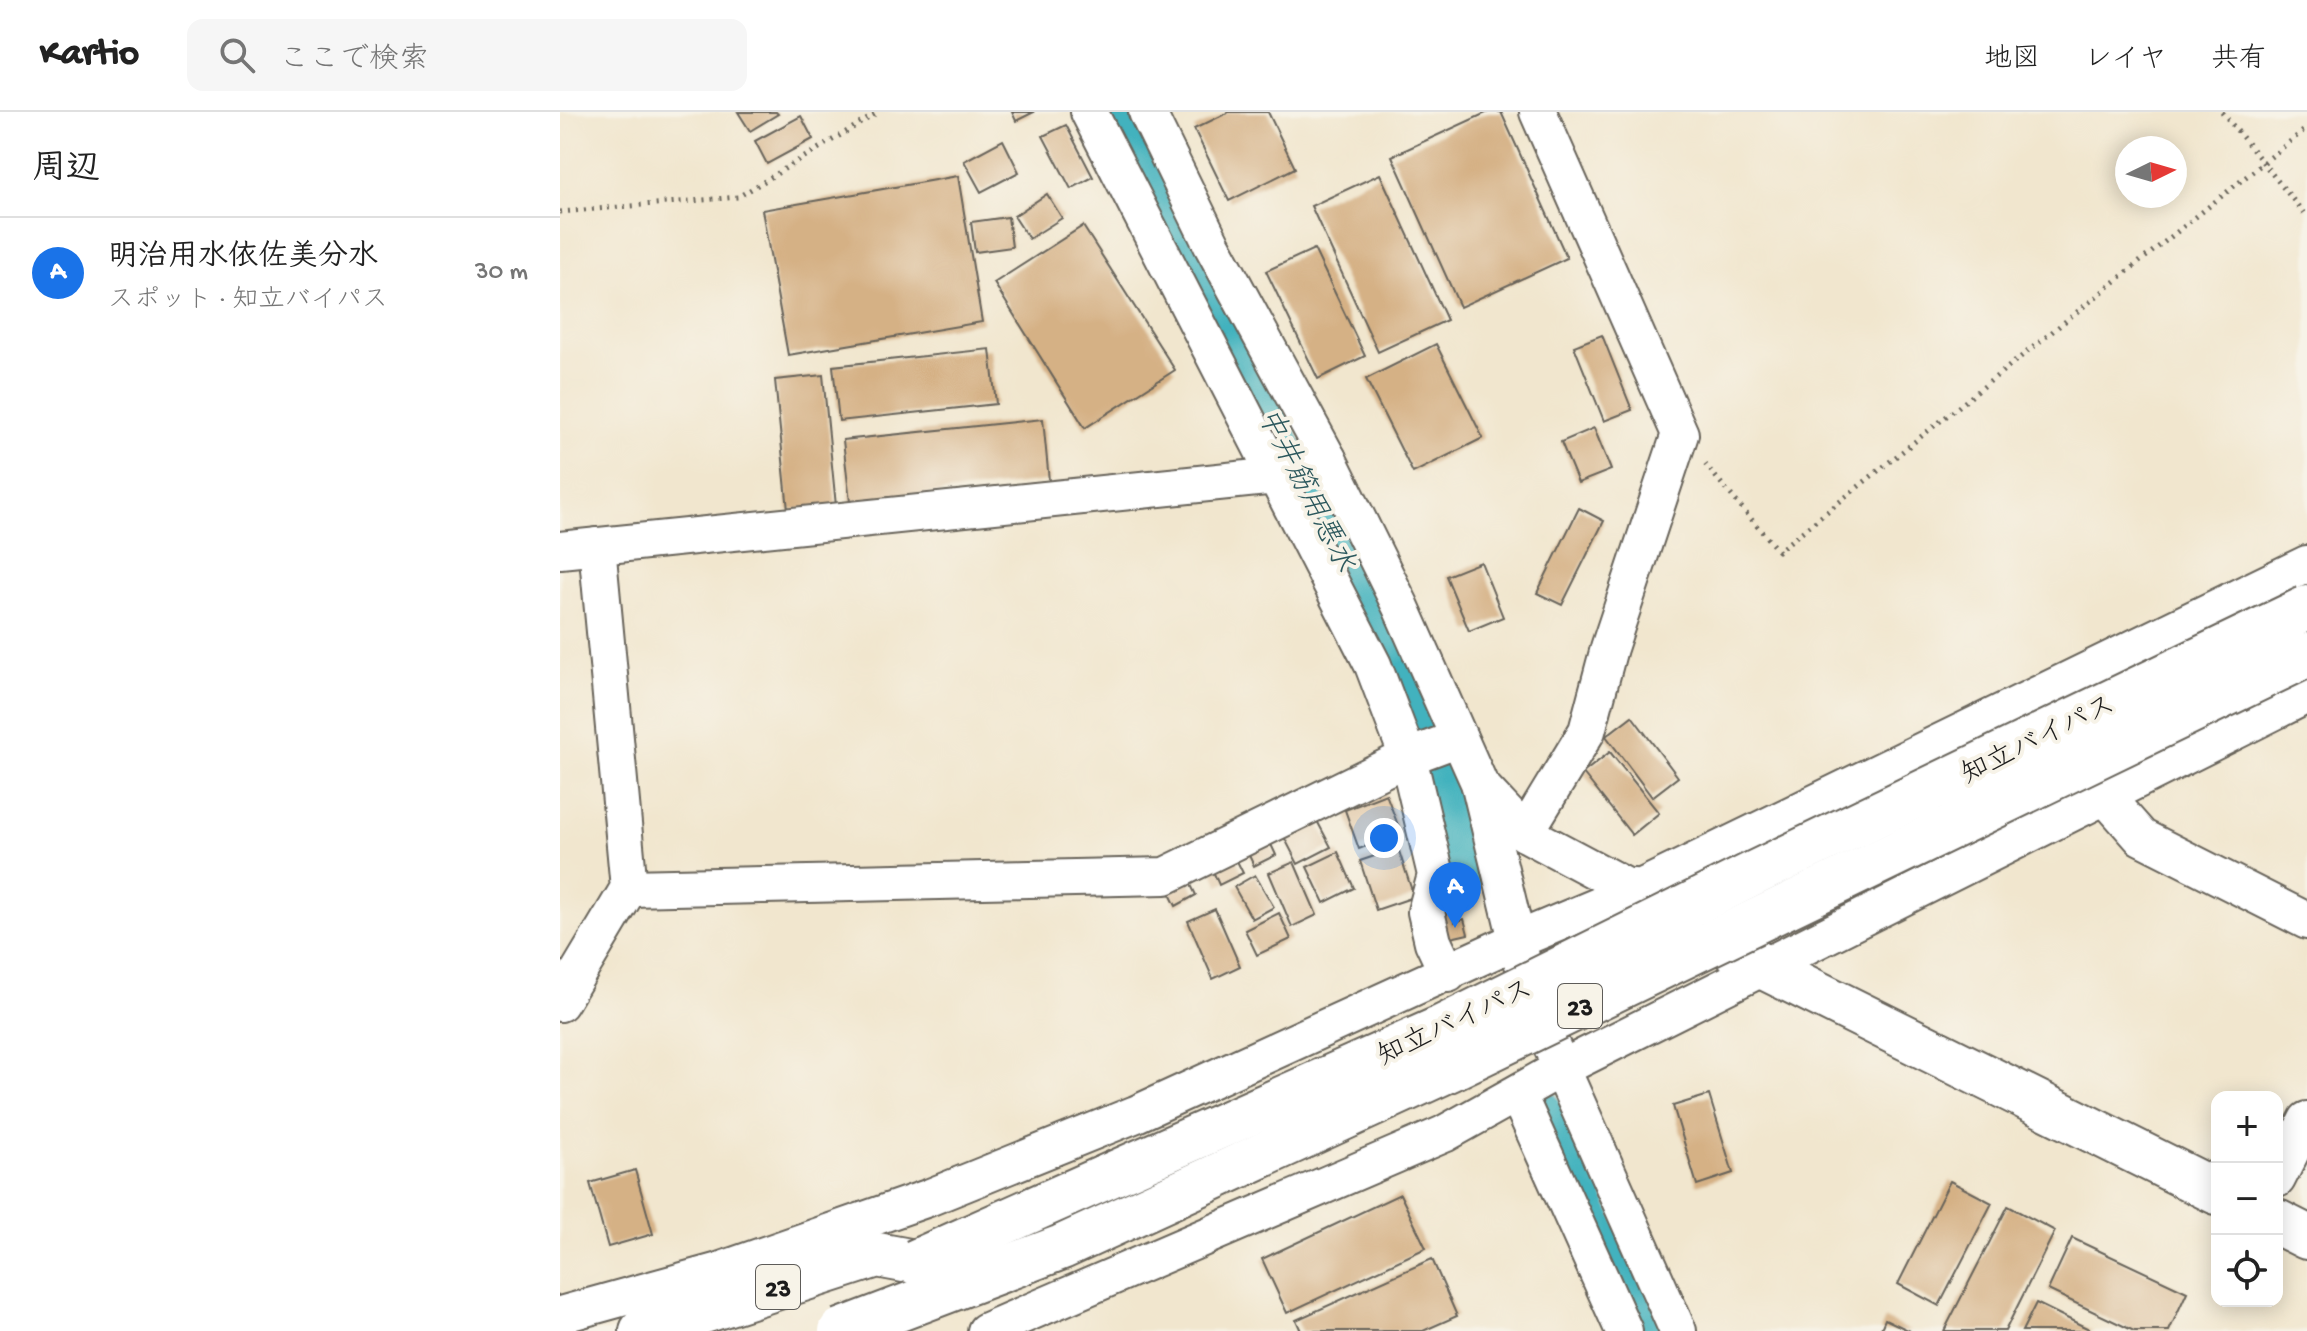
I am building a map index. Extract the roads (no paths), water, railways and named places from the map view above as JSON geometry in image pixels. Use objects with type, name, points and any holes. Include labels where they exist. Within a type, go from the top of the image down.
[{"type":"main road","name":"知立バイパス","points":[[713,1331],[915,1262],[1439,1029],[1755,873],[2307,608]]},
{"type":"main road","name":"知立バイパス","points":[[841,1331],[1062,1247],[1392,1095],[2307,655]]},
{"type":"main road","points":[[1634,891],[1764,967],[2211,1189]]},
{"type":"main road","points":[[2283,1225],[2307,1237]]},
{"type":"main road","name":"23","points":[[642,1331],[877,1255],[915,1262]]},
{"type":"street","points":[[1089,112],[1373,665],[1433,748],[1480,785],[1525,833],[1634,891]]},
{"type":"street","points":[[1147,112],[1212,245],[1328,459],[1433,748],[1436,875],[1426,912],[1433,942],[1448,974]]},
{"type":"street","points":[[1525,833],[1587,731],[1609,648],[1680,434],[1538,112]]},
{"type":"street","points":[[560,550],[1276,476],[1328,459]]},
{"type":"street","points":[[560,1003],[629,888],[597,546]]},
{"type":"street","points":[[560,1315],[719,1271],[928,1198],[1136,1114],[1515,941],[1634,891],[2307,564]]},
{"type":"street","points":[[2043,692],[2103,794],[2141,837],[2307,921]]},
{"type":"street","points":[[986,1331],[1168,1256],[1444,1134],[1560,1069],[2103,794],[2307,695]]},
{"type":"street","points":[[629,888],[1165,876],[1433,748]]},
{"type":"street","points":[[1480,785],[1515,941],[1560,1069],[1678,1331]]},
{"type":"street","points":[[1518,1095],[1624,1331]]},
{"type":"street","points":[[2283,1167],[2307,1120]]},
{"type":"waterway","name":"中井筋用悪水","points":[[1115,112],[1390,649],[1430,742],[1466,880]]},
{"type":"waterway","name":"中井筋用悪水","points":[[1545,1106],[1648,1331]]},
{"type":"place","name":"明治用水依佐美分水","points":[[1455,928]]}]
